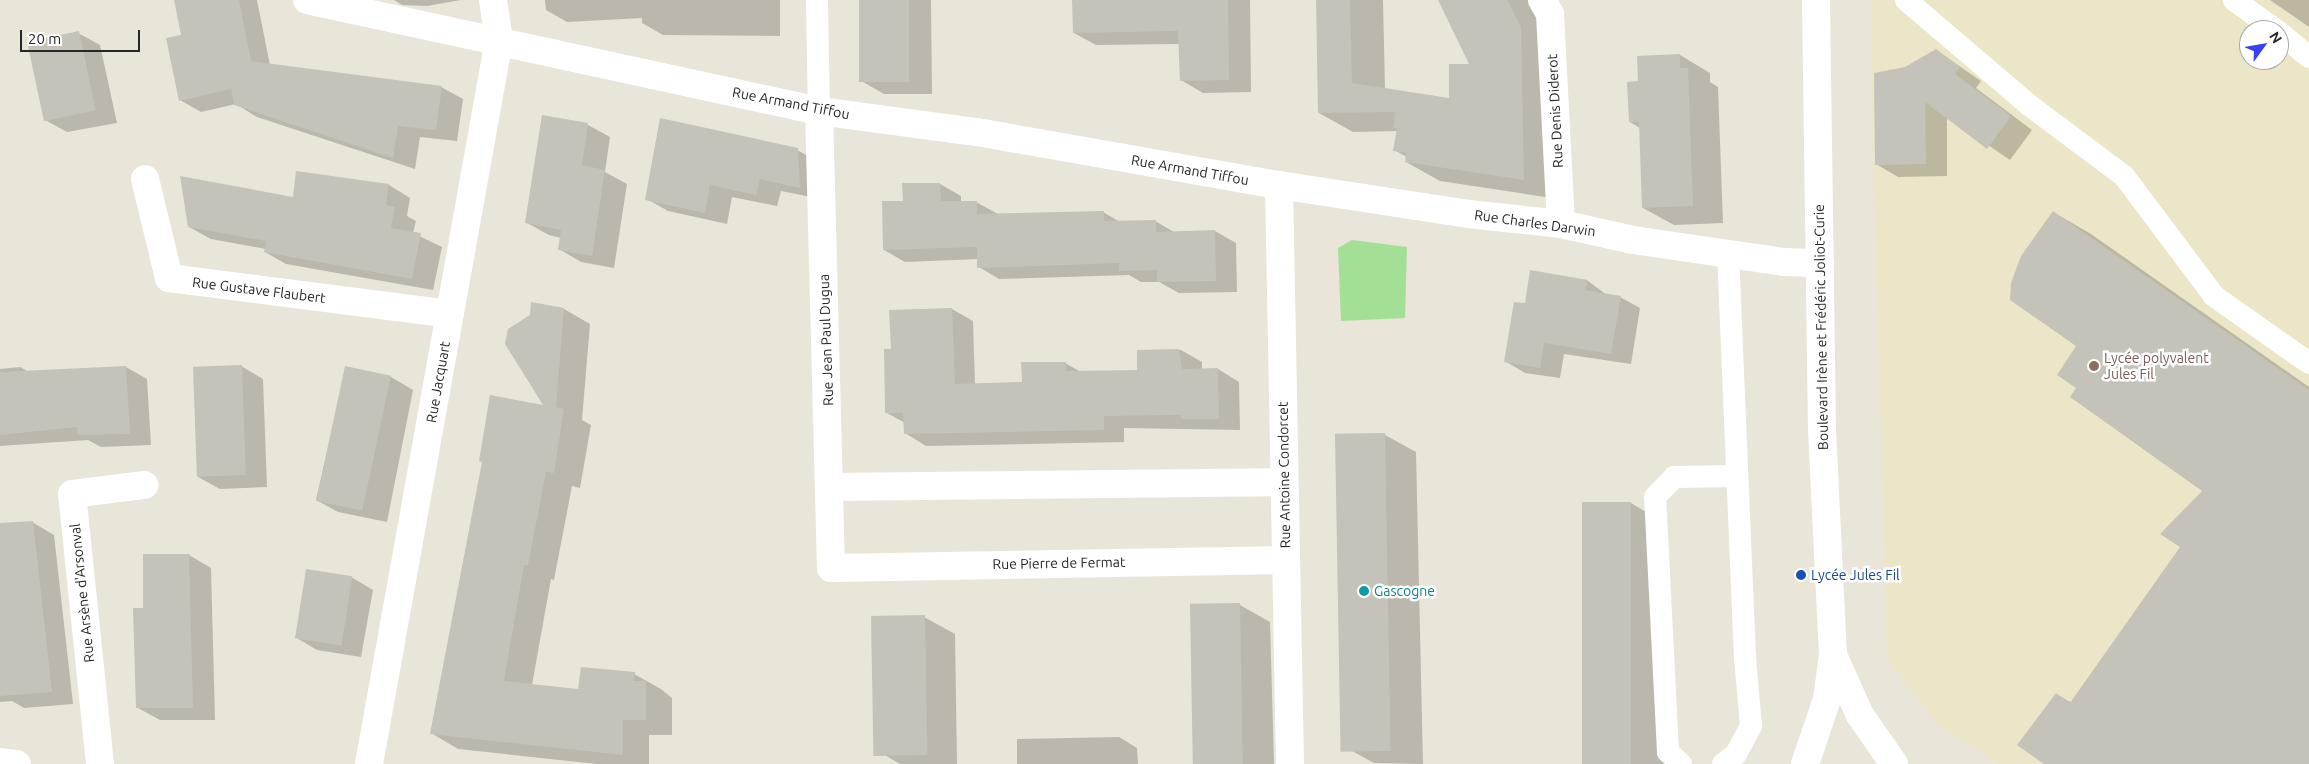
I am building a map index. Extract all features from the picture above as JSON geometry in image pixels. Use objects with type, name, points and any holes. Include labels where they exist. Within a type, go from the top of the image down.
[{"type":"street","name":"Rue Armand Tiffou","points":[[307,0],[499,40],[819,111],[977,132],[1279,185]]},
{"type":"street","name":"Rue Jacquart","points":[[369,764],[499,40],[492,0]]},
{"type":"street","name":"Rue Denis Diderot","points":[[1542,0],[1550,14],[1561,224]]},
{"type":"street","name":"Boulevard Irène et Frédéric Joliot-Curie","points":[[1805,764],[1827,699],[1833,655],[1822,430],[1816,0]]},
{"type":"street","name":"Rue Jean Paul Dugua","points":[[819,111],[831,568]]},
{"type":"street","name":"Rue Gustave Flaubert","points":[[145,179],[169,278],[450,314]]},
{"type":"street","name":"Rue Charles Darwin","points":[[1279,185],[1458,213],[1561,224],[1633,240],[1728,254],[1784,262],[1820,263]]},
{"type":"street","name":"Rue Antoine Condorcet","points":[[1279,185],[1290,764]]},
{"type":"street","points":[[830,487],[1284,482]]},
{"type":"street","name":"Rue Arsène d'Arsonval","points":[[100,764],[72,494],[144,485]]},
{"type":"street","name":"Rue Pierre de Fermat","points":[[831,568],[1286,560]]},
{"type":"street","name":"Boulevard Irène et Frédéric Joliot-Curie","points":[[1833,655],[1860,715],[1894,764]]},
{"type":"street","points":[[0,762],[17,764]]},
{"type":"lane","points":[[817,0],[819,111]]},
{"type":"lane","points":[[1906,0],[2029,105],[2124,176],[2214,296],[2309,363]]},
{"type":"lane","points":[[2234,0],[2262,20]]},
{"type":"lane","points":[[2289,40],[2309,57]]},
{"type":"lane","points":[[1723,764],[1736,754],[1751,726],[1736,476],[1728,254]]},
{"type":"lane","points":[[1681,764],[1668,752],[1655,497],[1674,477],[1736,476]]},
{"type":"shaded area","name":"Lycée polyvalent Jules Fil","points":[[1871,0],[2309,0],[2309,764],[1998,764],[1938,725],[1887,659],[1871,74]]},
{"type":"green space","points":[[1352,240],[1407,247],[1405,318],[1341,321],[1338,248]]},
{"type":"building","points":[[174,0],[239,0],[251,61],[442,86],[436,130],[398,126],[393,158],[234,105],[231,89],[179,101],[166,38],[181,35]]},
{"type":"building","points":[[859,0],[909,0],[909,82],[859,82]]},
{"type":"building","points":[[1072,0],[1228,0],[1229,80],[1180,81],[1178,31],[1073,33]]},
{"type":"building","points":[[1316,0],[1350,0],[1352,83],[1449,98],[1449,64],[1469,64],[1438,0],[1507,0],[1521,27],[1524,180],[1405,162],[1406,153],[1393,151],[1397,128],[1393,128],[1395,112],[1318,113]]},
{"type":"building","points":[[79,31],[96,110],[44,121],[27,42]]},
{"type":"building","points":[[1936,49],[1960,67],[1955,74],[2011,116],[1987,149],[1925,102],[1926,164],[1875,165],[1874,73],[1905,67]]},
{"type":"building","points":[[1680,54],[1680,68],[1688,68],[1693,206],[1642,208],[1639,122],[1629,122],[1627,82],[1638,81],[1637,56]]},
{"type":"building","points":[[542,115],[588,123],[582,165],[605,170],[592,256],[558,250],[561,230],[525,223]]},
{"type":"building","points":[[660,118],[798,148],[800,188],[760,179],[756,195],[710,185],[705,213],[645,200]]},
{"type":"building","points":[[296,171],[389,184],[386,205],[395,207],[391,228],[421,233],[412,279],[264,252],[266,241],[188,227],[180,176],[293,197]]},
{"type":"building","points":[[902,183],[940,183],[941,201],[977,201],[977,214],[1104,211],[1104,221],[1156,220],[1156,232],[1215,230],[1216,281],[1157,282],[1157,270],[1119,271],[1119,263],[977,268],[977,247],[883,250],[882,201],[903,201]]},
{"type":"building","points":[[2053,211],[2309,390],[2309,764],[2044,764],[2017,745],[2056,693],[2070,703],[2180,547],[2160,534],[2202,491],[2070,397],[2076,388],[2057,375],[2076,346],[2010,300],[2011,283],[2021,256]]},
{"type":"building","points":[[1530,270],[1588,280],[1585,290],[1621,296],[1611,354],[1544,343],[1540,368],[1504,362],[1514,302],[1525,303]]},
{"type":"building","points":[[531,302],[564,308],[556,407],[564,409],[554,473],[546,472],[528,565],[524,565],[504,681],[578,689],[581,667],[635,672],[634,681],[646,681],[646,720],[623,720],[623,755],[430,734],[482,462],[479,461],[490,395],[543,405],[505,344],[508,329],[530,315]]},
{"type":"building","points":[[952,308],[955,384],[1022,382],[1021,362],[1066,362],[1066,371],[1137,370],[1137,350],[1179,349],[1182,369],[1218,368],[1219,419],[1181,419],[1181,415],[1104,416],[1104,430],[904,434],[903,413],[885,413],[884,349],[891,349],[889,310]]},
{"type":"building","points":[[242,365],[246,475],[197,477],[193,367]]},
{"type":"building","points":[[126,366],[130,434],[78,435],[77,427],[0,435],[0,372]]},
{"type":"building","points":[[345,366],[391,376],[362,511],[316,501]]},
{"type":"building","name":"Gascogne","points":[[1385,433],[1391,751],[1341,752],[1335,434]]},
{"type":"building","points":[[1582,502],[1631,502],[1631,764],[1582,764]]},
{"type":"building","points":[[33,521],[52,692],[0,696],[0,523]]},
{"type":"building","points":[[143,554],[189,554],[193,708],[136,708],[133,608],[143,608]]},
{"type":"building","points":[[306,569],[352,576],[341,645],[295,638]]},
{"type":"building","points":[[1240,603],[1243,764],[1193,764],[1190,604]]},
{"type":"building","points":[[925,615],[927,755],[873,756],[871,616]]},
{"type":"place","name":"Lycée polyvalent Jules Fil","points":[[2094,366]]},
{"type":"place","name":"Lycée Jules Fil","points":[[1801,575]]},
{"type":"place","name":"Gascogne","points":[[1364,591]]}]
